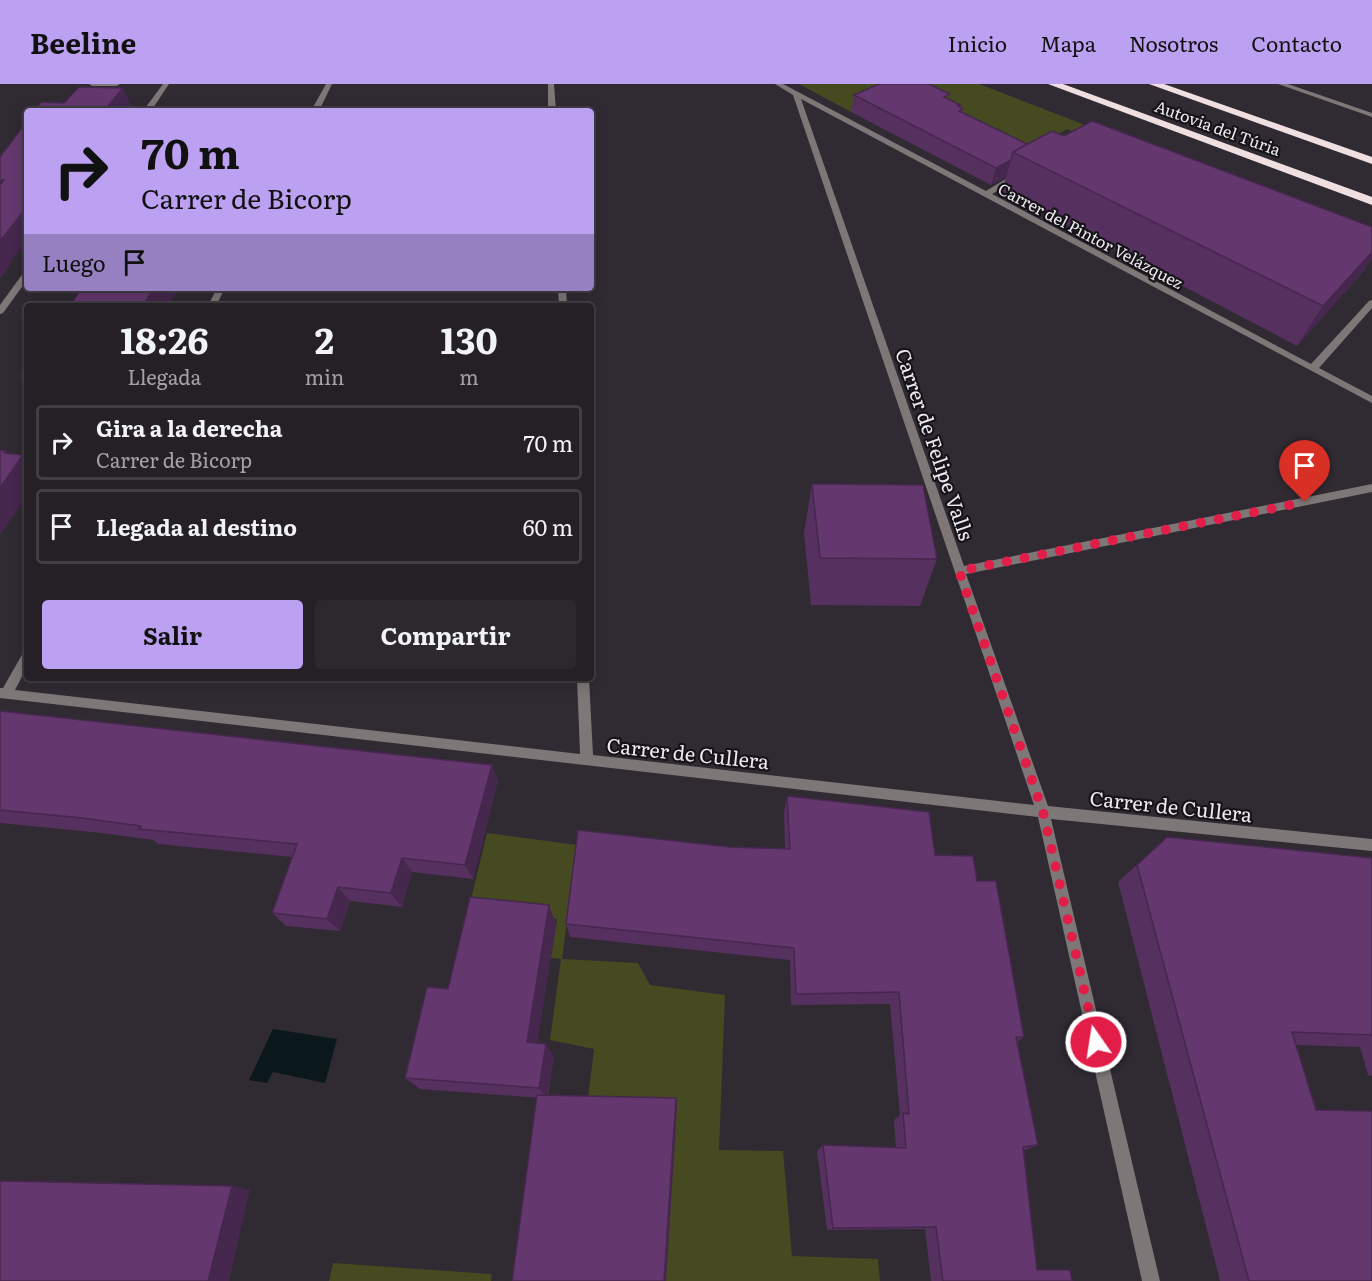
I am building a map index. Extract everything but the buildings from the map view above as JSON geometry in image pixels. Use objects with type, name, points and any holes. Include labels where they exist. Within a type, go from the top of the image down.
[{"type":"highway","name":"Autovia del Túria","points":[[1053,84],[1372,201]]},
{"type":"highway","name":"Autovia del Túria","points":[[1154,84],[1372,161]]},
{"type":"street","points":[[92,84],[117,84]]},
{"type":"street","points":[[149,108],[166,84]]},
{"type":"street","points":[[317,108],[329,84]]},
{"type":"street","points":[[551,84],[552,108]]},
{"type":"street","points":[[778,84],[796,94]]},
{"type":"street","points":[[1281,84],[1372,115]]},
{"type":"street","name":"Carrer del Pintor Velázquez","points":[[796,94],[1372,400]]},
{"type":"street","name":"Carrer de Felipe Valls","points":[[796,94],[1043,812],[1151,1281]]},
{"type":"street","points":[[985,195],[1024,172]]},
{"type":"street","points":[[0,311],[24,278]]},
{"type":"street","points":[[1312,369],[1372,303]]},
{"type":"street","points":[[959,571],[1372,488]]},
{"type":"street","points":[[4,693],[24,661]]},
{"type":"street","points":[[583,681],[587,760]]},
{"type":"street","name":"Carrer de Cullera","points":[[4,693],[1043,812],[1372,846]]},
{"type":"green space","points":[[799,84],[979,84],[1116,137],[1181,155],[1258,185],[1372,247],[1067,129],[999,168],[899,90],[851,112]]},
{"type":"green space","points":[[487,833],[577,845],[562,959],[638,963],[650,985],[725,995],[719,1150],[783,1151],[792,1256],[878,1259],[880,1281],[666,1281],[587,1106],[594,1049],[550,1040],[561,959],[551,958],[557,919],[469,908]]},
{"type":"green space","points":[[333,1263],[492,1274],[491,1281],[329,1281]]},
{"type":"shaded area","points":[[273,1029],[337,1039],[325,1083],[273,1072],[267,1083],[249,1080]]},
{"type":"route","points":[[1096,1042],[1043,812],[959,571],[1305,502]]}]
